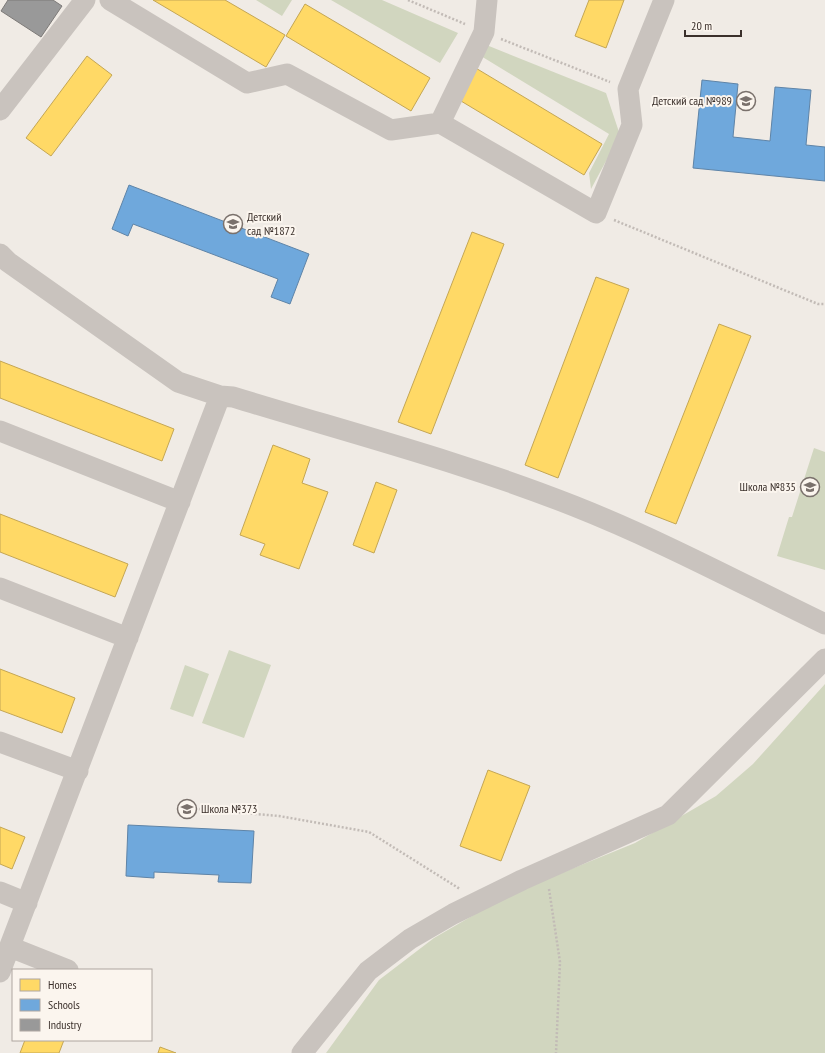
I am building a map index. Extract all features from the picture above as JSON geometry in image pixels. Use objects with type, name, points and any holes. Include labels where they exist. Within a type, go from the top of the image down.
[{"type":"street","points":[[0,110],[84,0]]},
{"type":"street","points":[[110,0],[247,83],[287,74],[391,130],[440,123],[596,212],[632,125],[628,89],[664,0]]},
{"type":"street","points":[[440,123],[484,32],[487,0]]},
{"type":"street","points":[[0,254],[8,262],[178,382],[220,396],[233,397],[450,461],[574,506],[693,559],[825,624]]},
{"type":"street","points":[[0,972],[220,396]]},
{"type":"street","points":[[0,431],[180,502]]},
{"type":"street","points":[[0,588],[128,638]]},
{"type":"street","points":[[302,1053],[368,971],[410,939],[478,901],[668,815],[825,659]]},
{"type":"street","points":[[0,742],[78,771]]},
{"type":"street","points":[[0,892],[27,903]]},
{"type":"street","points":[[10,947],[65,969]]},
{"type":"path","points":[[408,0],[628,89]]},
{"type":"path","points":[[596,212],[818,304],[825,304]]},
{"type":"path","points":[[187,808],[279,816],[369,832],[478,901]]},
{"type":"path","points":[[546,869],[560,962],[556,1053]]},
{"type":"green space","points":[[256,0],[292,0],[282,16]]},
{"type":"green space","points":[[331,0],[382,0],[458,33],[440,63]]},
{"type":"green space","points":[[479,42],[606,93],[620,135],[591,189],[589,173],[609,134],[476,53]]},
{"type":"green space","points":[[814,448],[825,452],[825,570],[777,556],[789,517],[792,517]]},
{"type":"green space","points":[[229,650],[271,665],[244,738],[202,723]]},
{"type":"green space","points":[[185,665],[209,674],[193,717],[170,709]]},
{"type":"green space","points":[[825,684],[825,1053],[326,1053],[379,980],[434,938],[510,894],[635,843],[716,796],[753,764]]},
{"type":"building: Homes","points":[[153,0],[225,0],[285,35],[266,67]]},
{"type":"building: Homes","points":[[589,0],[624,0],[606,48],[575,36]]},
{"type":"building: Homes","points":[[305,4],[430,78],[411,111],[286,36]]},
{"type":"building: Homes","points":[[87,56],[112,75],[51,156],[26,138]]},
{"type":"building: Homes","points":[[474,67],[602,144],[584,175],[456,98]]},
{"type":"building: Homes","points":[[472,232],[504,244],[431,434],[398,422]]},
{"type":"building: Homes","points":[[596,277],[629,289],[558,478],[525,465]]},
{"type":"building: Homes","points":[[719,324],[751,336],[676,524],[645,512]]},
{"type":"building: Homes","points":[[0,361],[174,429],[162,461],[0,398]]},
{"type":"building: Homes","points":[[273,445],[310,459],[302,483],[328,492],[299,569],[260,555],[265,544],[240,535]]},
{"type":"building: Homes","points":[[376,482],[397,490],[374,553],[353,545]]},
{"type":"building: Homes","points":[[0,514],[128,564],[115,597],[0,552]]},
{"type":"building: Homes","points":[[0,669],[75,698],[62,733],[0,710]]},
{"type":"building: Homes","points":[[488,770],[530,786],[501,861],[460,846]]},
{"type":"building: Homes","points":[[0,827],[25,837],[12,869],[0,864]]},
{"type":"building: Homes","points":[[25,1041],[64,1041],[59,1053],[20,1053]]},
{"type":"building: Homes","points":[[160,1047],[176,1053],[158,1053]]},
{"type":"building: Schools","points":[[702,80],[738,84],[733,137],[770,141],[775,87],[811,90],[806,145],[825,147],[825,181],[693,168]]},
{"type":"building: Schools","points":[[129,185],[309,254],[290,304],[271,297],[278,279],[133,224],[128,236],[112,229]]},
{"type":"building: Schools","points":[[128,825],[254,831],[251,883],[218,882],[219,875],[154,872],[154,878],[126,876]]},
{"type":"building: Industry","points":[[8,0],[53,0],[62,6],[41,37],[1,11]]},
{"type":"place","name":"Детский сад №989","points":[[746,101]]},
{"type":"place","name":"Детский сад №1872","points":[[233,224]]},
{"type":"place","name":"Школа №835","points":[[810,487]]},
{"type":"place","name":"Школа №373","points":[[187,809]]}]
